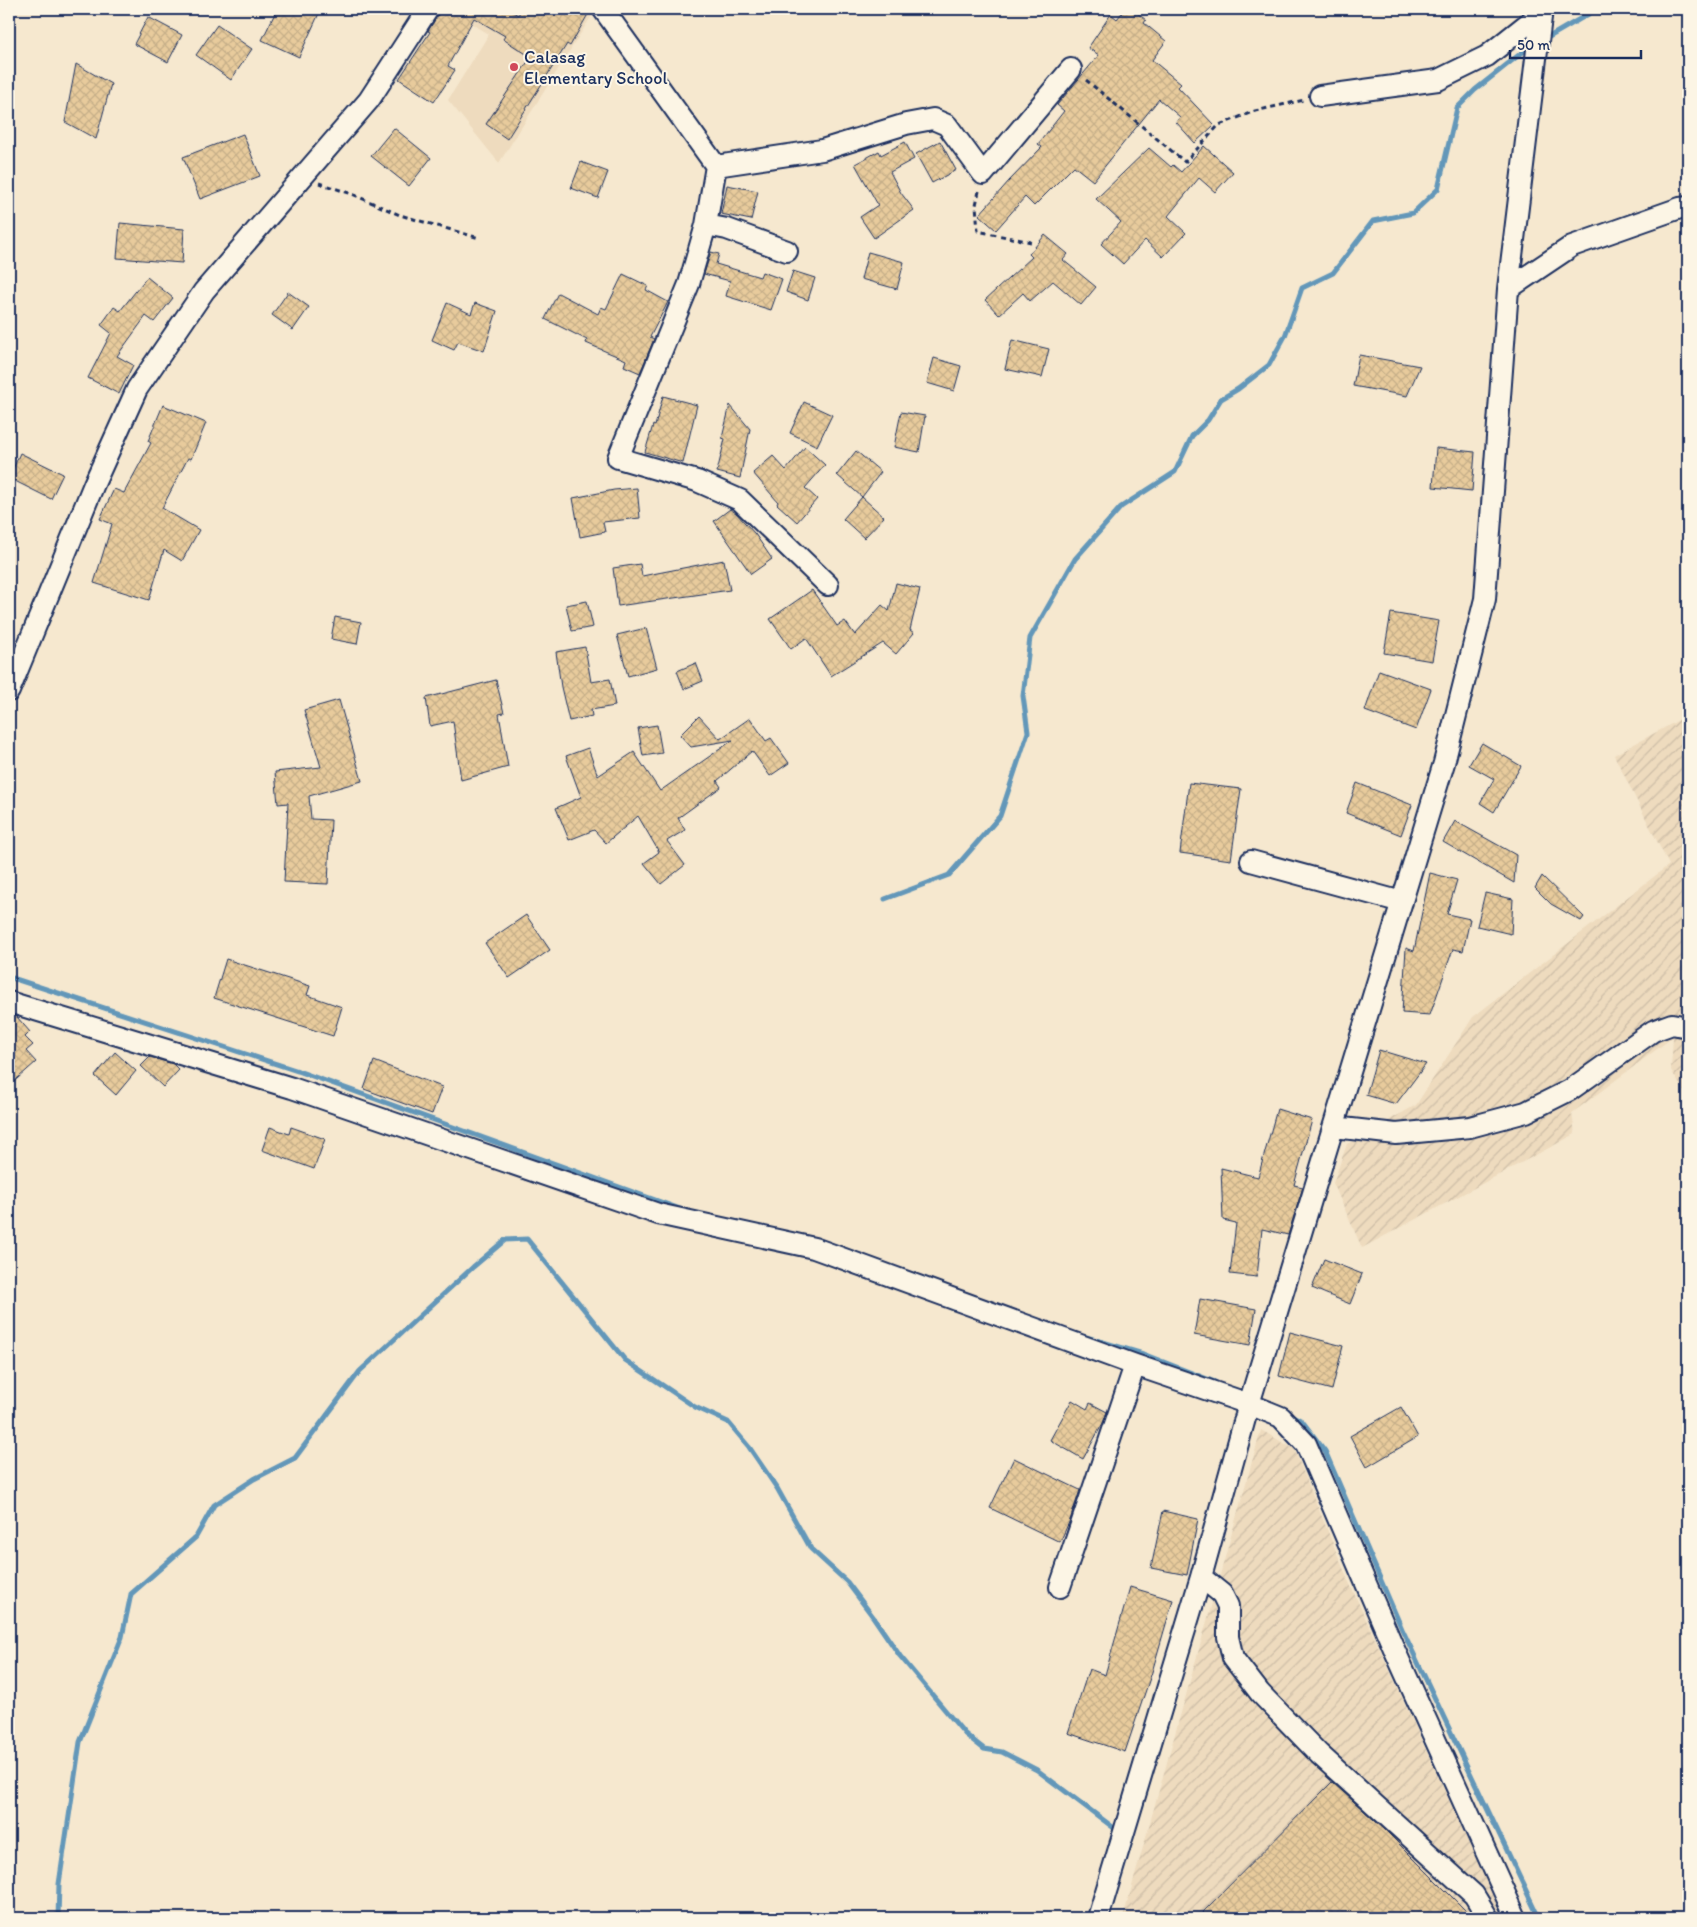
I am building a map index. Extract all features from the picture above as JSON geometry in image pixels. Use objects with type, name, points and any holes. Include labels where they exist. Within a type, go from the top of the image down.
[{"type":"street","points":[[9,690],[94,484],[137,389],[204,291],[369,100],[428,9]]},
{"type":"street","points":[[603,9],[716,166],[706,225],[688,284],[618,458],[697,481],[740,500],[828,585]]},
{"type":"street","points":[[1320,96],[1438,80],[1487,56],[1541,11]]},
{"type":"street","points":[[1098,1918],[1201,1577],[1249,1404],[1444,763],[1485,599],[1508,289],[1541,11]]},
{"type":"street","points":[[716,166],[822,150],[906,124],[933,120],[947,124],[983,174],[1072,69]]},
{"type":"street","points":[[1508,289],[1572,246],[1680,208],[1688,207]]},
{"type":"street","points":[[706,225],[727,229],[786,252]]},
{"type":"street","points":[[1251,861],[1402,902]]},
{"type":"street","points":[[9,1002],[292,1088],[658,1214],[814,1248],[1281,1417],[1306,1444],[1395,1650],[1516,1918]]},
{"type":"street","points":[[1334,1127],[1396,1134],[1470,1127],[1526,1112],[1570,1090],[1653,1030],[1672,1024],[1688,1027]]},
{"type":"street","points":[[1060,1587],[1135,1365]]},
{"type":"street","points":[[1201,1577],[1222,1594],[1228,1606],[1228,1637],[1234,1658],[1260,1693],[1319,1754],[1474,1895],[1488,1918]]},
{"type":"path","points":[[1072,69],[1185,162],[1219,125],[1255,112],[1320,96]]},
{"type":"path","points":[[983,174],[976,205],[978,231],[1031,242]]},
{"type":"path","points":[[302,178],[352,194],[400,215],[479,238]]},
{"type":"shaded area","name":"Calasag Elementary School","points":[[447,9],[596,9],[499,163],[448,100],[489,34]]},
{"type":"shaded area","points":[[1688,715],[1688,1098],[1671,1070],[1673,1037],[1572,1113],[1575,1134],[1362,1248],[1333,1183],[1347,1144],[1416,1105],[1473,1017],[1669,865],[1614,755]]},
{"type":"shaded area","points":[[1261,1430],[1294,1449],[1348,1580],[1503,1918],[1123,1918]]},
{"type":"building","points":[[277,9],[321,9],[299,57],[262,40]]},
{"type":"building","points":[[440,9],[508,9],[518,15],[522,9],[591,9],[570,46],[567,44],[507,139],[486,124],[531,57],[503,39],[505,36],[474,18],[448,66],[455,70],[434,102],[399,79],[430,32],[428,31]]},
{"type":"building","points":[[1125,9],[1132,9],[1146,20],[1144,23],[1166,41],[1152,60],[1181,84],[1178,87],[1214,125],[1195,143],[1176,122],[1180,117],[1159,99],[1093,181],[1074,166],[1034,206],[1025,197],[996,230],[979,215],[1042,147],[1038,144],[1064,111],[1057,105],[1099,55],[1088,48],[1111,14],[1117,19]]},
{"type":"building","points":[[148,17],[182,35],[168,62],[134,44]]},
{"type":"building","points":[[217,25],[252,49],[231,80],[196,55]]},
{"type":"building","points":[[76,64],[111,84],[96,139],[65,122]]},
{"type":"building","points":[[394,128],[431,158],[409,186],[371,156]]},
{"type":"building","points":[[243,134],[260,176],[200,199],[183,157]]},
{"type":"building","points":[[940,141],[956,170],[932,183],[916,154]]},
{"type":"building","points":[[905,142],[914,159],[890,172],[901,193],[914,210],[874,238],[860,217],[878,205],[855,164],[879,151],[881,155]]},
{"type":"building","points":[[1204,146],[1233,172],[1215,192],[1199,178],[1168,216],[1186,233],[1163,257],[1145,240],[1123,264],[1101,244],[1121,222],[1096,199],[1149,148],[1171,167],[1173,165],[1181,172]]},
{"type":"building","points":[[581,162],[608,172],[598,198],[571,188]]},
{"type":"building","points":[[727,185],[758,191],[751,220],[721,214]]},
{"type":"building","points":[[120,223],[184,229],[182,263],[117,258]]},
{"type":"building","points":[[1045,235],[1068,254],[1063,260],[1096,287],[1081,305],[1053,281],[1030,301],[1023,293],[999,315],[985,300],[1032,257],[1029,254]]},
{"type":"building","points":[[711,252],[719,254],[716,264],[760,277],[762,272],[782,279],[771,310],[726,296],[730,281],[704,274]]},
{"type":"building","points":[[868,252],[904,262],[897,289],[861,279]]},
{"type":"building","points":[[793,271],[815,278],[808,300],[786,292]]},
{"type":"building","points":[[623,274],[648,286],[646,290],[668,302],[650,337],[654,339],[640,373],[624,366],[626,360],[586,343],[587,340],[545,319],[558,293],[598,314],[601,307],[606,309]]},
{"type":"building","points":[[147,277],[173,298],[154,322],[146,316],[117,356],[133,365],[119,394],[88,378],[111,333],[101,325],[114,307],[120,311]]},
{"type":"building","points":[[288,292],[309,307],[293,330],[272,315]]},
{"type":"building","points":[[447,303],[471,314],[475,303],[497,311],[484,351],[458,342],[454,350],[432,340]]},
{"type":"building","points":[[1012,340],[1049,349],[1042,377],[1005,369]]},
{"type":"building","points":[[1359,355],[1420,366],[1407,396],[1353,386]]},
{"type":"building","points":[[934,358],[961,366],[954,391],[927,383]]},
{"type":"building","points":[[663,396],[697,405],[683,463],[645,452],[653,425],[655,426]]},
{"type":"building","points":[[804,402],[832,415],[817,446],[790,433]]},
{"type":"building","points":[[163,405],[206,423],[191,459],[188,458],[162,508],[199,530],[182,561],[164,550],[149,600],[94,583],[112,524],[100,519],[114,489],[124,493],[151,443],[148,441]]},
{"type":"building","points":[[730,405],[750,429],[740,478],[717,472],[725,439],[722,438]]},
{"type":"building","points":[[901,412],[925,416],[919,452],[894,447]]},
{"type":"building","points":[[805,447],[825,465],[805,488],[817,499],[797,522],[777,504],[778,502],[753,473],[773,456],[786,470]]},
{"type":"building","points":[[1436,448],[1475,452],[1472,491],[1433,487]]},
{"type":"building","points":[[856,451],[881,472],[862,497],[837,475]]},
{"type":"building","points":[[20,453],[63,474],[51,499],[9,478]]},
{"type":"building","points":[[637,488],[640,518],[603,522],[605,532],[580,537],[573,498],[614,490]]},
{"type":"building","points":[[862,497],[884,517],[864,538],[843,519]]},
{"type":"building","points":[[730,509],[755,534],[772,559],[751,574],[714,521]]},
{"type":"building","points":[[724,560],[730,590],[618,606],[613,568],[640,564],[642,576]]},
{"type":"building","points":[[896,583],[920,589],[910,630],[914,633],[896,654],[883,643],[831,676],[806,638],[791,649],[770,619],[812,590],[837,626],[845,621],[855,635],[882,605],[889,611]]},
{"type":"building","points":[[587,601],[593,627],[572,631],[566,605]]},
{"type":"building","points":[[1391,613],[1439,621],[1432,661],[1384,653]]},
{"type":"building","points":[[335,617],[361,622],[357,644],[331,639]]},
{"type":"building","points":[[646,628],[657,668],[628,676],[617,635]]},
{"type":"building","points":[[585,647],[591,682],[610,679],[615,706],[591,710],[592,716],[569,721],[561,687],[556,652]]},
{"type":"building","points":[[696,663],[703,681],[684,689],[677,671]]},
{"type":"building","points":[[1379,670],[1431,689],[1416,730],[1365,711]]},
{"type":"building","points":[[496,680],[504,713],[499,714],[508,767],[461,780],[453,721],[430,726],[426,698]]},
{"type":"building","points":[[339,700],[362,781],[309,796],[311,819],[331,820],[328,884],[284,882],[288,803],[278,804],[275,772],[321,767],[304,710]]},
{"type":"building","points":[[699,716],[720,739],[750,718],[766,741],[771,738],[789,763],[770,776],[752,751],[717,781],[721,787],[678,818],[685,830],[667,841],[685,865],[661,884],[644,863],[659,852],[638,816],[606,843],[594,830],[569,840],[556,808],[581,797],[566,756],[588,748],[598,776],[634,752],[660,791],[733,740],[691,747],[680,735]]},
{"type":"building","points":[[657,725],[662,753],[643,756],[638,728]]},
{"type":"building","points":[[1482,743],[1521,766],[1494,812],[1480,803],[1494,779],[1469,765]]},
{"type":"building","points":[[1189,783],[1241,789],[1231,860],[1180,853]]},
{"type":"building","points":[[1357,783],[1412,805],[1401,835],[1346,813]]},
{"type":"building","points":[[1455,821],[1516,855],[1514,883],[1443,842]]},
{"type":"building","points":[[1430,873],[1457,880],[1447,914],[1470,919],[1463,951],[1453,949],[1430,1015],[1402,1013],[1406,948],[1414,951]]},
{"type":"building","points":[[1542,876],[1584,917],[1581,921],[1551,904],[1535,888]]},
{"type":"building","points":[[1485,893],[1513,899],[1511,934],[1477,926]]},
{"type":"building","points":[[526,915],[550,950],[509,978],[485,943]]},
{"type":"building","points":[[226,959],[310,986],[307,995],[342,1007],[333,1036],[214,998]]},
{"type":"building","points":[[9,1014],[17,1017],[30,1032],[25,1037],[33,1045],[26,1051],[36,1062],[9,1086]]},
{"type":"building","points":[[1379,1050],[1426,1064],[1396,1104],[1366,1095]]},
{"type":"building","points":[[115,1052],[136,1071],[116,1095],[95,1076]]},
{"type":"building","points":[[150,1057],[173,1064],[179,1070],[163,1087],[141,1066]]},
{"type":"building","points":[[374,1061],[442,1087],[432,1114],[364,1089]]},
{"type":"building","points":[[1277,1109],[1312,1120],[1294,1185],[1303,1187],[1288,1235],[1262,1229],[1257,1277],[1230,1274],[1236,1223],[1223,1220],[1221,1168],[1258,1177]]},
{"type":"building","points":[[270,1127],[289,1134],[291,1127],[325,1139],[314,1169],[262,1150]]},
{"type":"building","points":[[1324,1259],[1362,1274],[1350,1304],[1312,1288]]},
{"type":"building","points":[[1200,1299],[1256,1309],[1250,1345],[1194,1335]]},
{"type":"building","points":[[1290,1332],[1343,1346],[1332,1390],[1279,1376]]},
{"type":"building","points":[[1072,1400],[1087,1409],[1090,1403],[1107,1412],[1083,1459],[1050,1440]]},
{"type":"building","points":[[1401,1407],[1418,1437],[1367,1467],[1350,1436]]},
{"type":"building","points":[[1014,1458],[1080,1490],[1060,1542],[990,1508]]},
{"type":"building","points":[[1163,1511],[1198,1519],[1187,1575],[1151,1568]]},
{"type":"building","points":[[1130,1587],[1173,1600],[1152,1672],[1125,1752],[1068,1733],[1089,1669],[1105,1675]]},
{"type":"building","points":[[1332,1782],[1383,1828],[1473,1918],[1197,1918]]},
{"type":"waterway","points":[[1549,37],[1597,9]]},
{"type":"waterway","points":[[885,899],[949,875],[1000,816],[1028,732],[1023,696],[1030,638],[1075,559],[1121,507],[1175,472],[1192,436],[1208,420],[1221,399],[1238,389],[1269,365],[1285,336],[1302,288],[1333,273],[1373,221],[1413,213],[1438,189],[1457,108],[1475,90],[1529,47]]},
{"type":"waterway","points":[[9,977],[298,1071],[683,1210]]},
{"type":"waterway","points":[[58,1918],[59,1884],[80,1742],[122,1637],[131,1594],[196,1537],[214,1505],[254,1479],[295,1458],[360,1371],[505,1240],[527,1239],[625,1360],[695,1407],[728,1422],[749,1447],[777,1488],[811,1549],[847,1582],[900,1656],[965,1734],[984,1749],[1002,1752],[1037,1770],[1114,1828]]},
{"type":"waterway","points":[[1086,1337],[1143,1354],[1215,1382]]},
{"type":"waterway","points":[[1291,1415],[1302,1421],[1325,1451],[1402,1629],[1539,1918]]},
{"type":"place","name":"Calasag Elementary School","points":[[514,67]]}]
